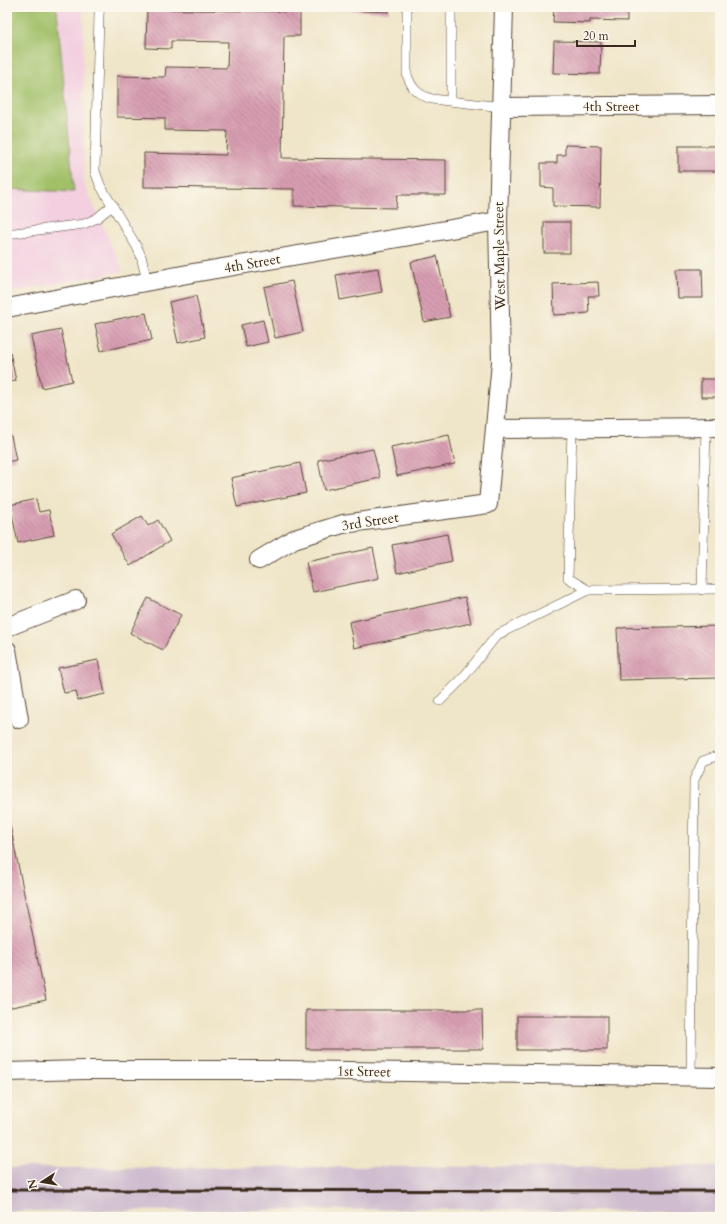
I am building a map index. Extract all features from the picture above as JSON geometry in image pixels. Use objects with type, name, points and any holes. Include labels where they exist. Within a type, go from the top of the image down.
[{"type":"street","name":"West Maple Street","points":[[488,504],[501,362],[498,221],[504,7]]},
{"type":"street","name":"4th Street","points":[[502,107],[720,105]]},
{"type":"street","name":"4th Street","points":[[7,308],[147,281],[498,221]]},
{"type":"street","points":[[495,429],[713,427]]},
{"type":"street","name":"3rd Street","points":[[260,560],[294,540],[343,524],[488,504]]},
{"type":"street","points":[[7,627],[76,600]]},
{"type":"street","points":[[7,650],[19,718]]},
{"type":"street","name":"1st Street","points":[[7,1072],[84,1070],[288,1070],[720,1077]]},
{"type":"lane","points":[[100,7],[95,171],[100,185],[142,256],[147,281]]},
{"type":"lane","points":[[407,7],[407,75],[410,83],[417,92],[423,97],[502,107]]},
{"type":"lane","points":[[451,7],[451,101]]},
{"type":"lane","points":[[7,234],[84,224],[97,218],[113,205]]},
{"type":"lane","points":[[702,590],[713,427]]},
{"type":"lane","points":[[572,428],[568,578],[588,590]]},
{"type":"lane","points":[[440,701],[462,679],[497,635],[588,590],[720,590]]},
{"type":"lane","points":[[692,1077],[694,780],[703,761],[720,755]]},
{"type":"shaded area","points":[[7,7],[83,7],[84,184],[123,271],[7,293]]},
{"type":"shaded area","points":[[720,1166],[720,1213],[471,1209],[7,1211],[7,1168]]},
{"type":"green space","points":[[7,7],[54,7],[57,10],[74,192],[7,189]]},
{"type":"building","points":[[324,7],[389,7],[389,12],[324,9]]},
{"type":"building","points":[[554,7],[627,7],[627,21],[590,20],[590,23],[553,22]]},
{"type":"building","points":[[147,9],[300,12],[300,36],[284,36],[282,158],[446,160],[446,195],[397,195],[396,208],[294,206],[294,189],[144,187],[144,153],[226,155],[227,131],[165,130],[165,118],[117,117],[117,76],[165,77],[166,67],[227,68],[228,42],[171,41],[171,49],[146,48]]},
{"type":"building","points":[[554,41],[601,42],[600,74],[553,73]]},
{"type":"building","points":[[565,145],[601,146],[600,207],[553,206],[553,188],[541,187],[541,163],[557,163],[557,155],[565,155]]},
{"type":"building","points":[[678,146],[720,146],[720,171],[678,171]]},
{"type":"building","points":[[544,222],[570,222],[570,253],[544,253]]},
{"type":"building","points":[[437,256],[450,317],[424,322],[411,262]]},
{"type":"building","points":[[378,268],[382,292],[340,300],[336,275]]},
{"type":"building","points":[[676,269],[702,269],[703,298],[677,298]]},
{"type":"building","points":[[292,281],[303,332],[275,338],[264,287]]},
{"type":"building","points":[[598,282],[599,296],[588,296],[589,313],[554,315],[553,284]]},
{"type":"building","points":[[196,296],[205,337],[178,343],[169,302]]},
{"type":"building","points":[[146,313],[152,340],[101,351],[95,324]]},
{"type":"building","points":[[263,320],[268,342],[246,347],[241,325]]},
{"type":"building","points":[[61,330],[72,381],[42,388],[31,336]]},
{"type":"building","points":[[7,352],[10,352],[16,381],[7,382]]},
{"type":"building","points":[[701,379],[720,379],[720,397],[701,397]]},
{"type":"building","points":[[449,435],[455,464],[397,476],[391,447]]},
{"type":"building","points":[[11,436],[16,460],[7,462],[7,437]]},
{"type":"building","points":[[373,449],[380,478],[324,490],[318,460]]},
{"type":"building","points":[[300,463],[306,493],[237,507],[231,478]]},
{"type":"building","points":[[36,499],[39,512],[49,510],[54,535],[18,543],[10,505]]},
{"type":"building","points":[[142,516],[148,526],[158,520],[170,541],[130,566],[111,534]]},
{"type":"building","points":[[447,534],[452,561],[397,573],[392,545]]},
{"type":"building","points":[[373,548],[379,578],[313,592],[306,562]]},
{"type":"building","points":[[465,597],[471,623],[354,648],[349,622]]},
{"type":"building","points":[[148,598],[181,615],[163,650],[130,633]]},
{"type":"building","points":[[720,626],[720,678],[619,680],[617,628]]},
{"type":"building","points":[[98,660],[105,694],[78,700],[76,691],[64,693],[58,668]]},
{"type":"building","points":[[7,811],[46,1000],[7,1008]]},
{"type":"building","points":[[306,1010],[482,1010],[483,1049],[306,1049]]},
{"type":"building","points":[[517,1016],[607,1016],[607,1050],[517,1050]]},
{"type":"railway","points":[[7,1190],[720,1191]]}]
